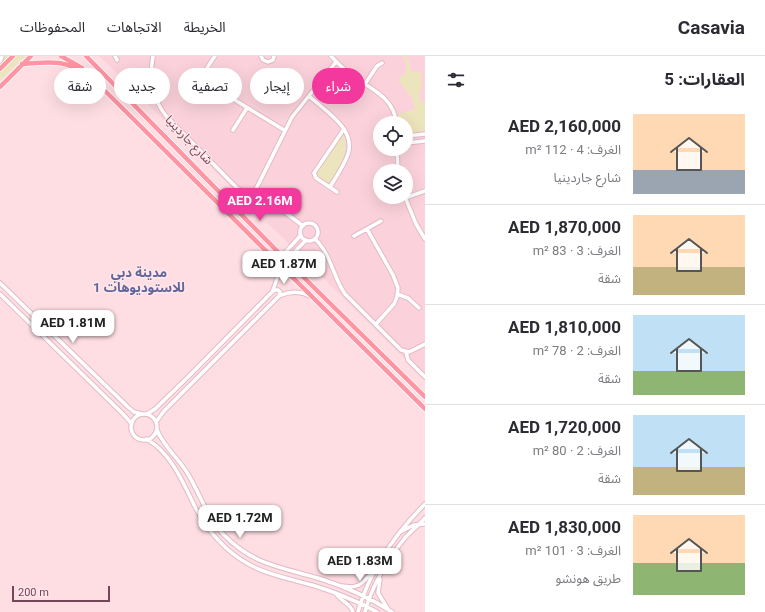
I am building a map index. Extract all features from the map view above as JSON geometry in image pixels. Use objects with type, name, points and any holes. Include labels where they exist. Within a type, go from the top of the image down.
[{"type":"main road","points":[[0,69],[13,56]]},
{"type":"main road","points":[[0,87],[31,56]]},
{"type":"main road","points":[[61,56],[81,68]]},
{"type":"main road","points":[[86,56],[282,256],[425,397]]},
{"type":"main road","points":[[22,64],[60,62],[77,68]]},
{"type":"main road","points":[[106,92],[425,409]]},
{"type":"street","points":[[0,61],[2,56]]},
{"type":"street","points":[[116,56],[117,60]]},
{"type":"street","name":"شارع جاردينيا","points":[[153,56],[151,71],[152,89],[163,113],[232,184],[252,197],[286,213],[303,226],[309,223],[315,225],[318,230],[315,239],[326,254],[343,291],[401,350],[406,352],[408,360],[425,377]]},
{"type":"street","points":[[215,56],[204,74],[205,81],[284,130]]},
{"type":"street","points":[[261,56],[263,60],[268,62],[273,60],[274,56]]},
{"type":"street","points":[[332,56],[336,62],[343,68]]},
{"type":"street","points":[[252,197],[284,130],[296,111],[336,62]]},
{"type":"street","points":[[382,63],[377,66],[365,84],[388,101],[394,116]]},
{"type":"street","points":[[309,96],[344,129],[348,140],[348,151],[346,158],[330,187]]},
{"type":"street","points":[[233,130],[247,108]]},
{"type":"street","points":[[337,192],[316,178],[314,172],[344,129]]},
{"type":"street","points":[[413,135],[425,134]]},
{"type":"street","points":[[413,142],[425,141]]},
{"type":"street","points":[[413,195],[425,191]]},
{"type":"street","points":[[408,204],[416,224],[425,239]]},
{"type":"street","points":[[354,236],[381,220]]},
{"type":"street","points":[[282,256],[301,236],[300,232],[303,226]]},
{"type":"street","points":[[367,229],[395,279],[398,288],[394,304],[376,324]]},
{"type":"street","points":[[301,236],[309,241],[315,239]]},
{"type":"street","points":[[287,260],[306,240]]},
{"type":"street","points":[[147,414],[156,409],[273,291],[278,280],[279,264]]},
{"type":"street","points":[[0,283],[128,407],[134,412],[147,414],[153,417],[156,422],[157,430],[163,441],[188,474],[212,519],[223,534],[234,544],[246,553],[268,565],[340,586],[363,596],[392,612]]},
{"type":"street","points":[[273,291],[276,289],[278,290],[280,292],[279,296]]},
{"type":"street","points":[[156,422],[164,411],[279,296],[286,293],[296,292],[306,294],[312,298]]},
{"type":"street","points":[[0,294],[124,414],[132,424],[132,428],[138,438],[146,439],[152,437],[157,430]]},
{"type":"street","points":[[397,294],[408,298],[419,308]]},
{"type":"street","points":[[406,352],[412,351],[425,344]]},
{"type":"street","points":[[132,424],[134,420],[142,414]]},
{"type":"street","points":[[146,439],[158,447],[171,464],[206,524],[217,539],[227,549],[263,572],[337,594],[367,606],[377,612]]},
{"type":"street","points":[[358,612],[360,603],[372,574],[383,554],[397,535],[425,504]]},
{"type":"street","points":[[365,612],[379,577],[404,540],[425,518]]},
{"type":"street","points":[[397,535],[410,527],[419,524],[425,525]]},
{"type":"street","points":[[415,528],[425,525]]},
{"type":"street","points":[[340,586],[355,587],[361,584],[366,577],[372,574]]},
{"type":"street","points":[[379,577],[378,593],[388,609]]},
{"type":"street","points":[[337,594],[348,603],[353,612]]},
{"type":"shaded area","points":[[0,56],[25,56],[0,81]]},
{"type":"shaded area","points":[[99,56],[425,56],[425,379],[147,104],[170,104],[170,68],[114,68],[114,71]]},
{"type":"shaded area","points":[[403,56],[407,56],[410,69],[413,72],[421,72],[422,84],[419,97],[421,102],[425,103],[425,133],[413,134],[413,116],[396,116],[415,109],[412,98],[398,80],[406,72],[406,62]]},
{"type":"shaded area","points":[[343,131],[346,146],[345,153],[340,166],[329,185],[317,176],[316,173]]},
{"type":"district","name":"مدينة دبي للاستوديوهات 1","points":[[139,280]]}]
